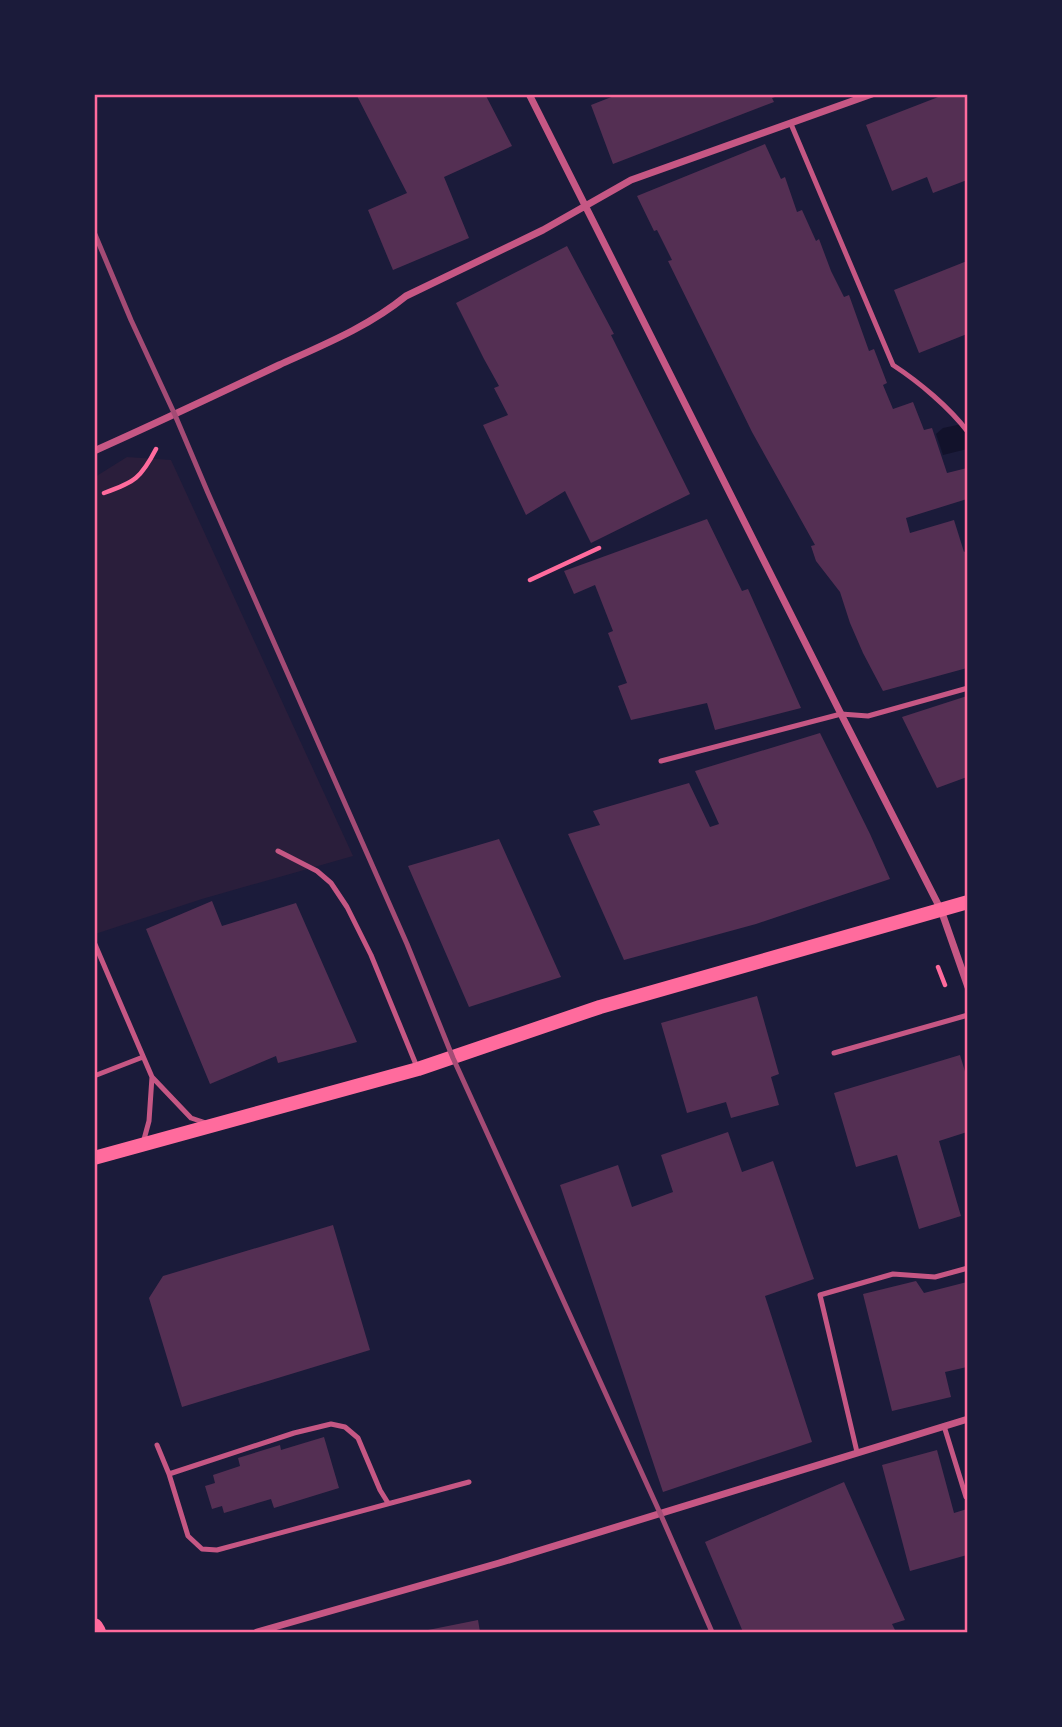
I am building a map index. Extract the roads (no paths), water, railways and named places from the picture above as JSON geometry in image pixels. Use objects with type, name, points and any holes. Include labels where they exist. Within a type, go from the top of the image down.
[{"type":"main road","points":[[94,1158],[418,1069],[600,1007],[968,902]]},
{"type":"main road","points":[[94,1627],[97,1633]]},
{"type":"street","points":[[529,94],[904,834],[941,910],[968,987]]},
{"type":"street","points":[[94,450],[175,415],[364,325],[406,296],[543,230],[631,180],[872,94]]},
{"type":"street","points":[[257,1633],[499,1563],[968,1419]]},
{"type":"lane","points":[[791,124],[893,365],[909,375],[959,420],[968,432]]},
{"type":"lane","points":[[661,761],[841,714],[868,716],[968,688]]},
{"type":"lane","points":[[278,851],[317,871],[331,883],[347,907],[371,955],[418,1069]]},
{"type":"lane","points":[[94,942],[152,1077],[191,1118],[212,1125]]},
{"type":"lane","points":[[834,1054],[968,1015]]},
{"type":"lane","points":[[94,1076],[143,1057]]},
{"type":"lane","points":[[142,1145],[149,1121],[152,1077]]},
{"type":"lane","points":[[857,1452],[820,1295],[893,1274],[935,1277],[968,1268]]},
{"type":"lane","points":[[169,1474],[294,1433],[331,1424],[345,1427],[358,1438],[388,1503]]},
{"type":"lane","points":[[944,1426],[965,1497],[968,1497]]},
{"type":"lane","points":[[157,1445],[188,1536],[202,1549],[217,1550],[468,1482]]},
{"type":"railway","points":[[94,232],[407,944],[453,1058],[712,1632]]}]
